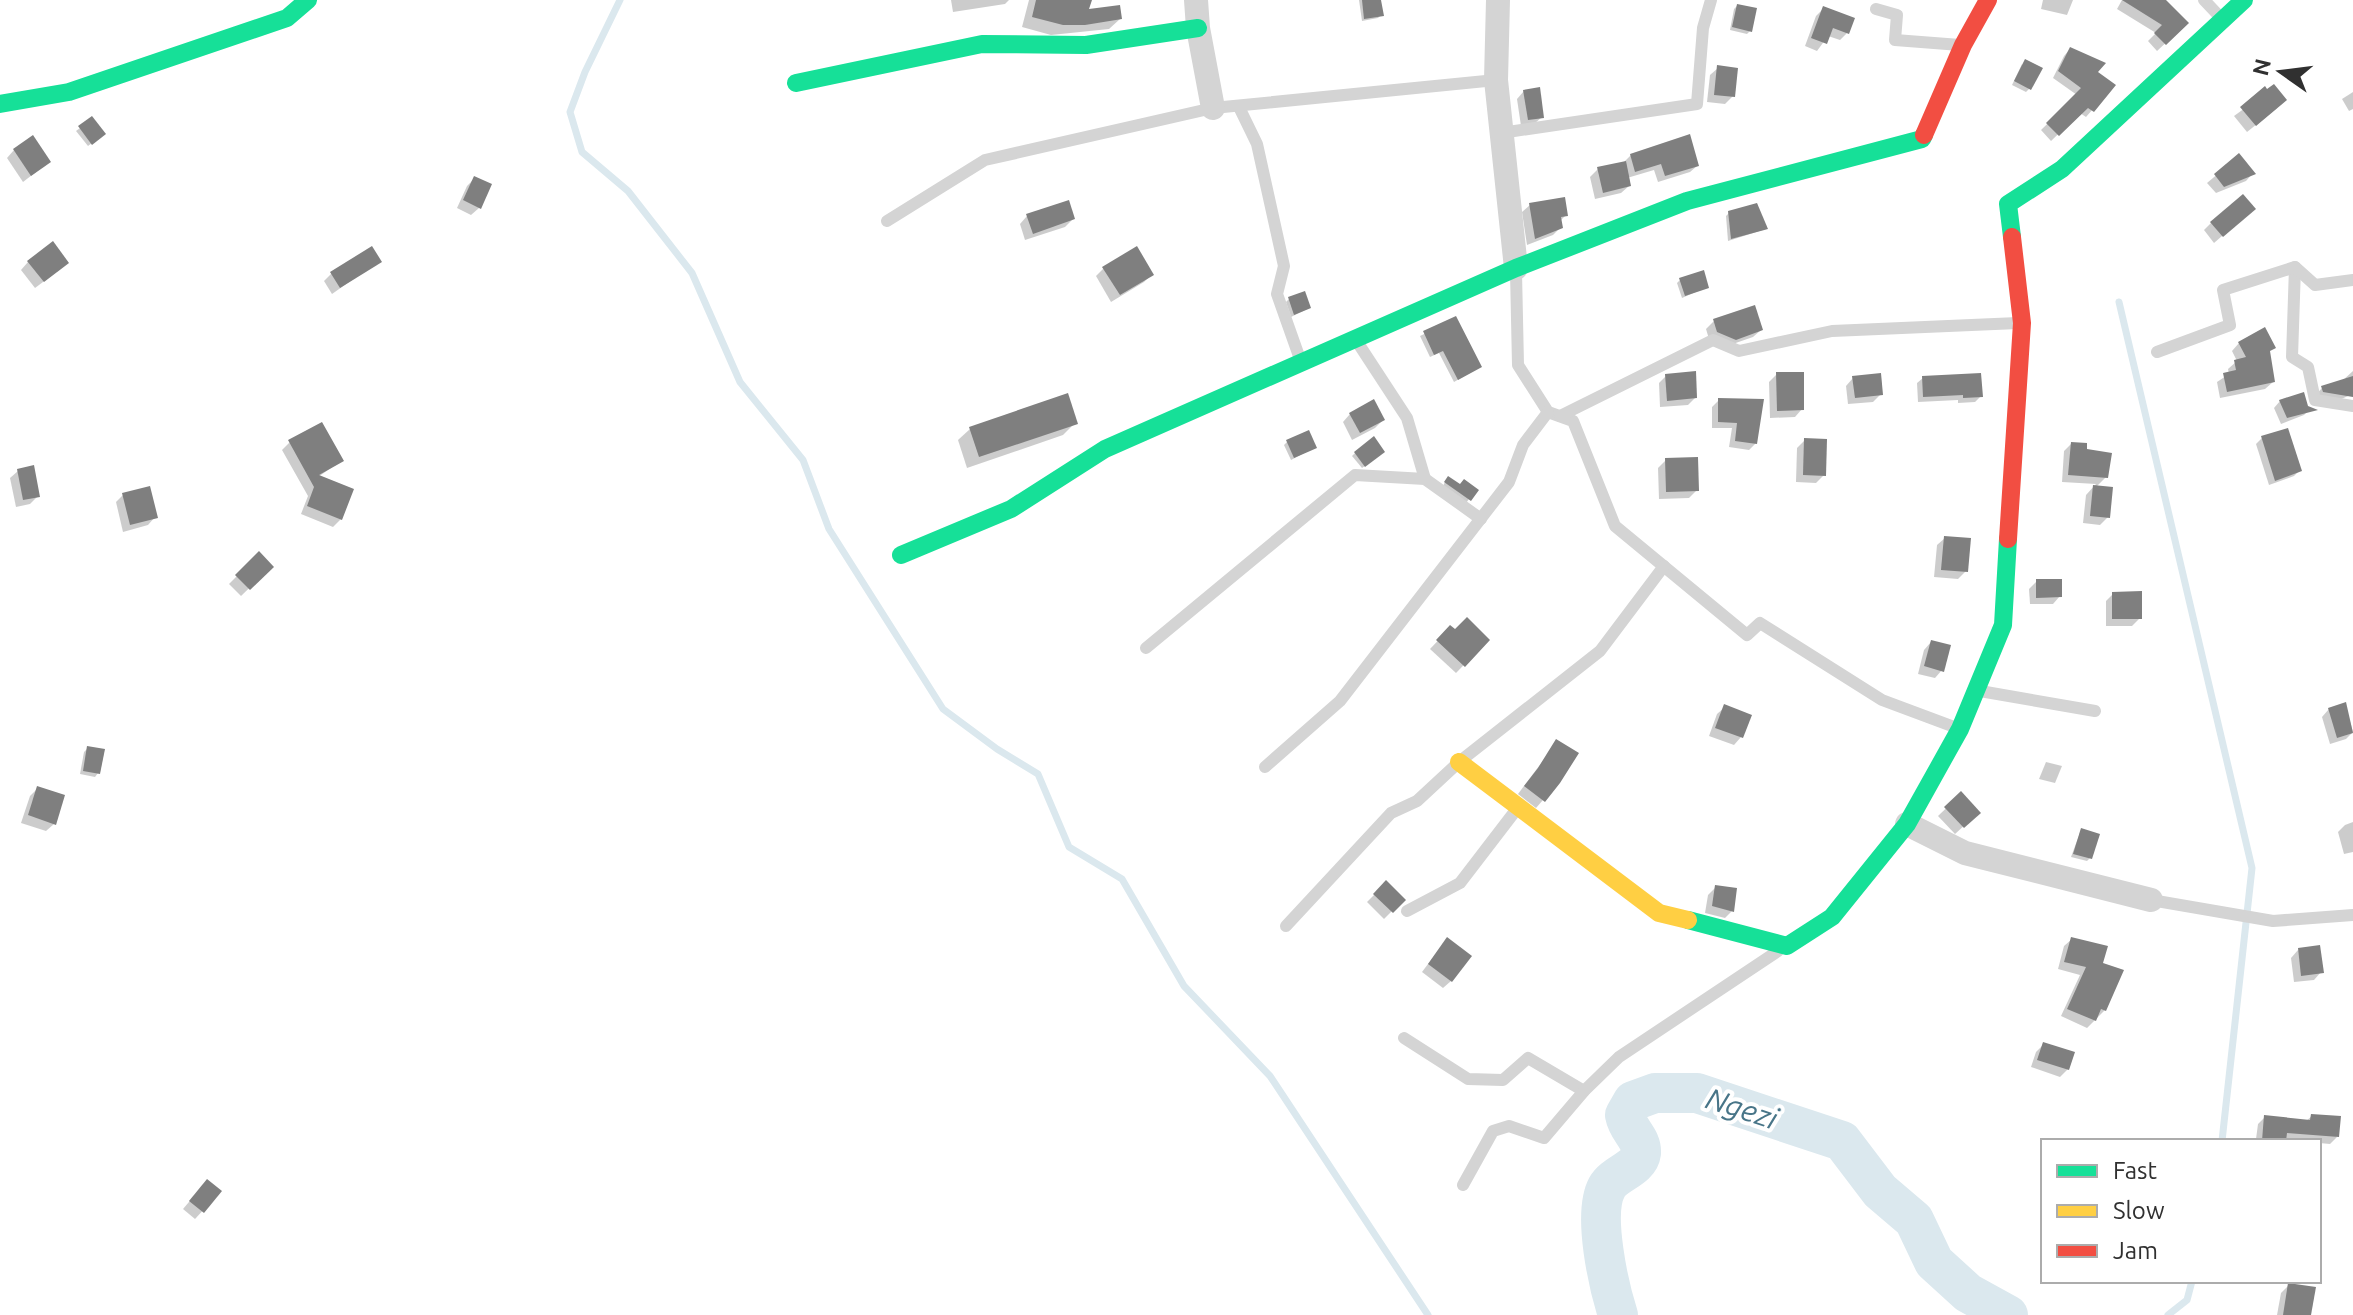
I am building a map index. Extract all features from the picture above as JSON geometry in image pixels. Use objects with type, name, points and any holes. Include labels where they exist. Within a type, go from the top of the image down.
[{"type":"street","points":[[0,104],[69,92],[287,18],[308,0]]},
{"type":"street","points":[[1196,0],[1213,108]]},
{"type":"street","points":[[1498,0],[1496,80],[1516,268]]},
{"type":"street","points":[[901,555],[1011,509],[1105,449],[1516,268],[1687,201],[1922,139],[1963,45],[1988,0]]},
{"type":"street","points":[[1459,762],[1659,913],[1787,946],[1832,917],[1907,824],[1960,729],[2003,625],[2022,323],[2008,204],[2062,169],[2244,0]]},
{"type":"street","points":[[796,83],[982,44],[1086,45],[1198,28]]},
{"type":"street","points":[[1907,824],[1965,853],[2151,900]]},
{"type":"lane","points":[[1501,133],[1697,104],[1703,28],[1711,0]]},
{"type":"lane","points":[[2204,0],[2223,20]]},
{"type":"lane","points":[[1876,9],[1897,15],[1895,40],[1963,45]]},
{"type":"lane","points":[[887,221],[985,160],[1213,108],[1496,80]]},
{"type":"lane","points":[[1239,107],[1257,144],[1284,266],[1277,294],[1301,362]]},
{"type":"lane","points":[[2295,267],[2315,285],[2353,280]]},
{"type":"lane","points":[[2157,352],[2230,325],[2223,290],[2295,267]]},
{"type":"lane","points":[[2295,267],[2292,357],[2308,367],[2315,400],[2353,406]]},
{"type":"lane","points":[[1516,268],[1518,365],[1554,414],[1573,421],[1615,526],[1747,635],[1760,623],[1882,700],[1960,729]]},
{"type":"lane","points":[[1265,767],[1340,701],[1509,482],[1523,445],[1554,414],[1713,340],[1739,351],[1832,331],[2022,323]]},
{"type":"lane","points":[[1355,338],[1407,418],[1425,479]]},
{"type":"lane","points":[[1146,648],[1355,475],[1425,479],[1481,519]]},
{"type":"lane","points":[[1286,926],[1391,813],[1417,801],[1459,762],[1600,651],[1664,566]]},
{"type":"lane","points":[[1976,691],[2095,711]]},
{"type":"lane","points":[[1407,911],[1460,883],[1518,807]]},
{"type":"lane","points":[[2151,900],[2273,921],[2353,915]]},
{"type":"lane","points":[[1463,1185],[1493,1131],[1509,1126],[1544,1138],[1584,1091],[1619,1057],[1787,946]]},
{"type":"lane","points":[[1404,1038],[1468,1079],[1503,1080],[1528,1058],[1584,1091]]},
{"type":"building","points":[[1036,0],[1092,0],[1089,9],[1120,5],[1122,19],[1063,25],[1032,17]]},
{"type":"building","points":[[1362,0],[1381,0],[1384,16],[1364,19]]},
{"type":"building","points":[[2122,0],[2166,0],[2189,23],[2166,45],[2154,33],[2162,25]]},
{"type":"building","points":[[1737,4],[1757,8],[1752,32],[1732,27]]},
{"type":"building","points":[[1823,6],[1855,18],[1849,34],[1833,28],[1827,44],[1811,38]]},
{"type":"building","points":[[2070,47],[2106,63],[2098,72],[2116,85],[2094,112],[2088,108],[2059,136],[2046,123],[2081,88],[2058,71]]},
{"type":"building","points":[[2025,59],[2043,68],[2031,90],[2014,81]]},
{"type":"building","points":[[1717,65],[1738,68],[1735,97],[1714,95]]},
{"type":"building","points":[[2274,84],[2287,100],[2256,126],[2240,107],[2265,86],[2267,89]]},
{"type":"building","points":[[1540,87],[1544,118],[1528,120],[1523,90]]},
{"type":"building","points":[[92,116],[106,134],[92,145],[78,126]]},
{"type":"building","points":[[1690,134],[1699,166],[1665,176],[1661,164],[1635,172],[1630,154]]},
{"type":"building","points":[[33,135],[51,162],[31,176],[13,149]]},
{"type":"building","points":[[2239,153],[2256,174],[2224,187],[2214,174]]},
{"type":"building","points":[[1626,161],[1631,186],[1603,193],[1597,167]]},
{"type":"building","points":[[474,176],[492,184],[481,209],[463,200]]},
{"type":"building","points":[[2243,194],[2256,209],[2223,237],[2210,222]]},
{"type":"building","points":[[1565,197],[1568,216],[1561,217],[1563,228],[1535,239],[1529,203]]},
{"type":"building","points":[[1069,200],[1075,219],[1033,234],[1026,214]]},
{"type":"building","points":[[1757,203],[1768,229],[1731,239],[1728,211]]},
{"type":"building","points":[[53,241],[69,263],[44,282],[27,261]]},
{"type":"building","points":[[372,246],[382,262],[340,288],[330,272]]},
{"type":"building","points":[[1137,246],[1154,275],[1120,295],[1102,267]]},
{"type":"building","points":[[1704,270],[1709,288],[1685,296],[1679,278]]},
{"type":"building","points":[[1305,291],[1311,308],[1294,315],[1288,297]]},
{"type":"building","points":[[1755,305],[1763,330],[1736,340],[1717,332],[1713,319]]},
{"type":"building","points":[[1456,316],[1482,367],[1458,380],[1443,351],[1434,355],[1423,331]]},
{"type":"building","points":[[2265,327],[2276,348],[2270,351],[2275,382],[2227,392],[2223,373],[2236,370],[2234,360],[2246,357],[2238,342]]},
{"type":"building","points":[[1696,371],[1697,398],[1667,401],[1665,374]]},
{"type":"building","points":[[1776,372],[1804,372],[1804,410],[1777,411]]},
{"type":"building","points":[[1881,373],[1883,395],[1855,398],[1852,376]]},
{"type":"building","points":[[1981,373],[1983,397],[1923,397],[1922,376]]},
{"type":"building","points":[[2353,376],[2353,397],[2323,392],[2321,386]]},
{"type":"building","points":[[2304,392],[2308,406],[2318,410],[2287,418],[2279,400]]},
{"type":"building","points":[[1068,393],[1078,424],[979,457],[969,427]]},
{"type":"building","points":[[1718,398],[1764,399],[1757,444],[1735,441],[1737,423],[1718,422]]},
{"type":"building","points":[[1374,399],[1385,420],[1360,433],[1349,413]]},
{"type":"building","points":[[322,422],[344,461],[319,475],[354,489],[342,520],[307,506],[314,487],[288,440]]},
{"type":"building","points":[[2288,428],[2302,471],[2275,481],[2261,436]]},
{"type":"building","points":[[1309,430],[1317,448],[1294,458],[1286,440]]},
{"type":"building","points":[[1374,436],[1385,452],[1365,467],[1354,452]]},
{"type":"building","points":[[1804,438],[1827,439],[1826,476],[1803,475]]},
{"type":"building","points":[[2071,442],[2087,443],[2087,449],[2112,453],[2108,478],[2068,475]]},
{"type":"building","points":[[1698,457],[1699,491],[1666,492],[1665,458]]},
{"type":"building","points":[[34,465],[40,497],[23,500],[17,469]]},
{"type":"building","points":[[1448,476],[1460,484],[1464,479],[1479,490],[1471,501],[1444,482]]},
{"type":"building","points":[[2093,485],[2113,487],[2110,518],[2090,516]]},
{"type":"building","points":[[150,486],[158,518],[130,525],[122,493]]},
{"type":"building","points":[[1944,536],[1971,538],[1968,572],[1941,570]]},
{"type":"building","points":[[259,551],[274,567],[250,590],[235,575]]},
{"type":"building","points":[[2036,579],[2062,579],[2062,597],[2036,598]]},
{"type":"building","points":[[2142,591],[2142,619],[2112,619],[2112,592]]},
{"type":"building","points":[[1467,617],[1490,640],[1465,667],[1436,640],[1450,625],[1455,629]]},
{"type":"building","points":[[1931,640],[1951,645],[1944,672],[1924,666]]},
{"type":"building","points":[[2346,702],[2353,733],[2337,738],[2328,708]]},
{"type":"building","points":[[1724,704],[1752,715],[1743,738],[1715,728]]},
{"type":"building","points":[[1556,739],[1579,753],[1545,802],[1524,786]]},
{"type":"building","points":[[87,746],[105,749],[100,774],[83,771]]},
{"type":"building","points":[[37,786],[65,795],[56,825],[28,815]]},
{"type":"building","points":[[1961,791],[1981,813],[1964,828],[1944,807]]},
{"type":"building","points":[[2081,828],[2100,834],[2092,859],[2073,854]]},
{"type":"building","points":[[1386,880],[1406,900],[1393,913],[1373,894]]},
{"type":"building","points":[[1715,885],[1737,888],[1734,912],[1712,906]]},
{"type":"building","points":[[1447,937],[1472,956],[1452,982],[1428,964]]},
{"type":"building","points":[[2071,937],[2108,946],[2103,963],[2124,970],[2106,1011],[2101,1009],[2096,1021],[2067,1009],[2086,967],[2064,962]]},
{"type":"building","points":[[2320,945],[2324,973],[2301,976],[2298,948]]},
{"type":"building","points":[[2043,1042],[2075,1052],[2069,1070],[2037,1060]]},
{"type":"building","points":[[2311,1114],[2341,1116],[2339,1137],[2287,1133],[2286,1139],[2262,1139],[2264,1115],[2310,1120]]},
{"type":"building","points":[[207,1179],[222,1191],[204,1213],[189,1201]]},
{"type":"building","points":[[2288,1283],[2316,1287],[2311,1315],[2283,1315]]},
{"type":"waterway","points":[[620,0],[585,72],[570,112],[582,152],[628,191],[692,273],[740,382],[803,460],[829,529],[943,709],[997,749],[1038,774],[1069,847],[1122,879],[1184,986],[1270,1076],[1428,1315]]},
{"type":"waterway","points":[[2119,302],[2252,868],[2222,1139]]},
{"type":"waterway","name":"Ngezi","points":[[1618,1315],[1604,1251],[1603,1199],[1611,1182],[1636,1163],[1641,1153],[1625,1115],[1633,1101],[1655,1093],[1697,1093],[1842,1141],[1880,1191],[1914,1220],[1934,1262],[1968,1293],[2008,1315]]},
{"type":"waterway","points":[[2168,1315],[2187,1300],[2191,1283]]},
{"type":"traffic: fast","points":[[0,104],[69,92],[287,18],[308,0]]},
{"type":"traffic: fast","points":[[2012,237],[2008,204],[2062,169],[2244,0]]},
{"type":"traffic: fast","points":[[796,83],[982,44],[1086,45],[1198,28]]},
{"type":"traffic: fast","points":[[901,555],[1011,509],[1105,449],[1516,268],[1687,201],[1922,139],[1924,135]]},
{"type":"traffic: fast","points":[[1688,920],[1787,946],[1832,917],[1907,824],[1960,729],[2003,625],[2008,539]]},
{"type":"traffic: slow","points":[[1459,762],[1659,913],[1688,920]]},
{"type":"traffic: jam","points":[[1924,135],[1963,45],[1988,0]]},
{"type":"traffic: jam","points":[[2008,539],[2022,323],[2012,237]]}]
